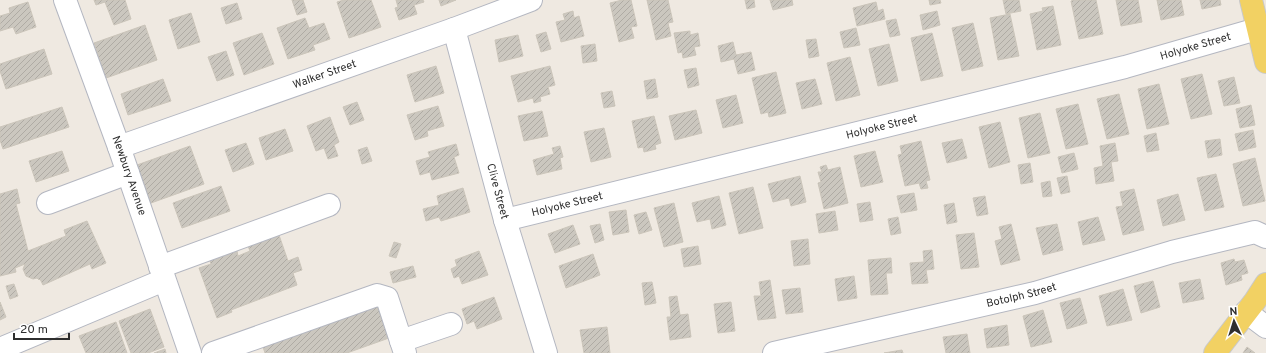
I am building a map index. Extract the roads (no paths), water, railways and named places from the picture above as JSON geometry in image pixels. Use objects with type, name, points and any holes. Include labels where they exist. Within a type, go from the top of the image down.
[{"type":"main road","points":[[1251,0],[1266,62]]},
{"type":"main road","points":[[1215,353],[1262,292],[1266,284]]},
{"type":"street","name":"Newbury Avenue","points":[[65,0],[119,147],[190,353]]},
{"type":"street","name":"Walker Street","points":[[119,147],[454,29],[531,0]]},
{"type":"street","name":"Clive Street","points":[[454,29],[505,220],[546,353]]},
{"type":"street","name":"Holyoke Street","points":[[505,220],[1118,69],[1257,29]]},
{"type":"street","points":[[48,204],[128,173]]},
{"type":"street","points":[[0,349],[162,274],[329,205]]},
{"type":"street","name":"Botolph Street","points":[[774,353],[1035,293],[1172,252],[1255,232],[1266,237]]},
{"type":"street","points":[[213,353],[235,349],[377,295],[387,298],[403,347],[450,324]]},
{"type":"street","points":[[1246,312],[1266,327]]}]
